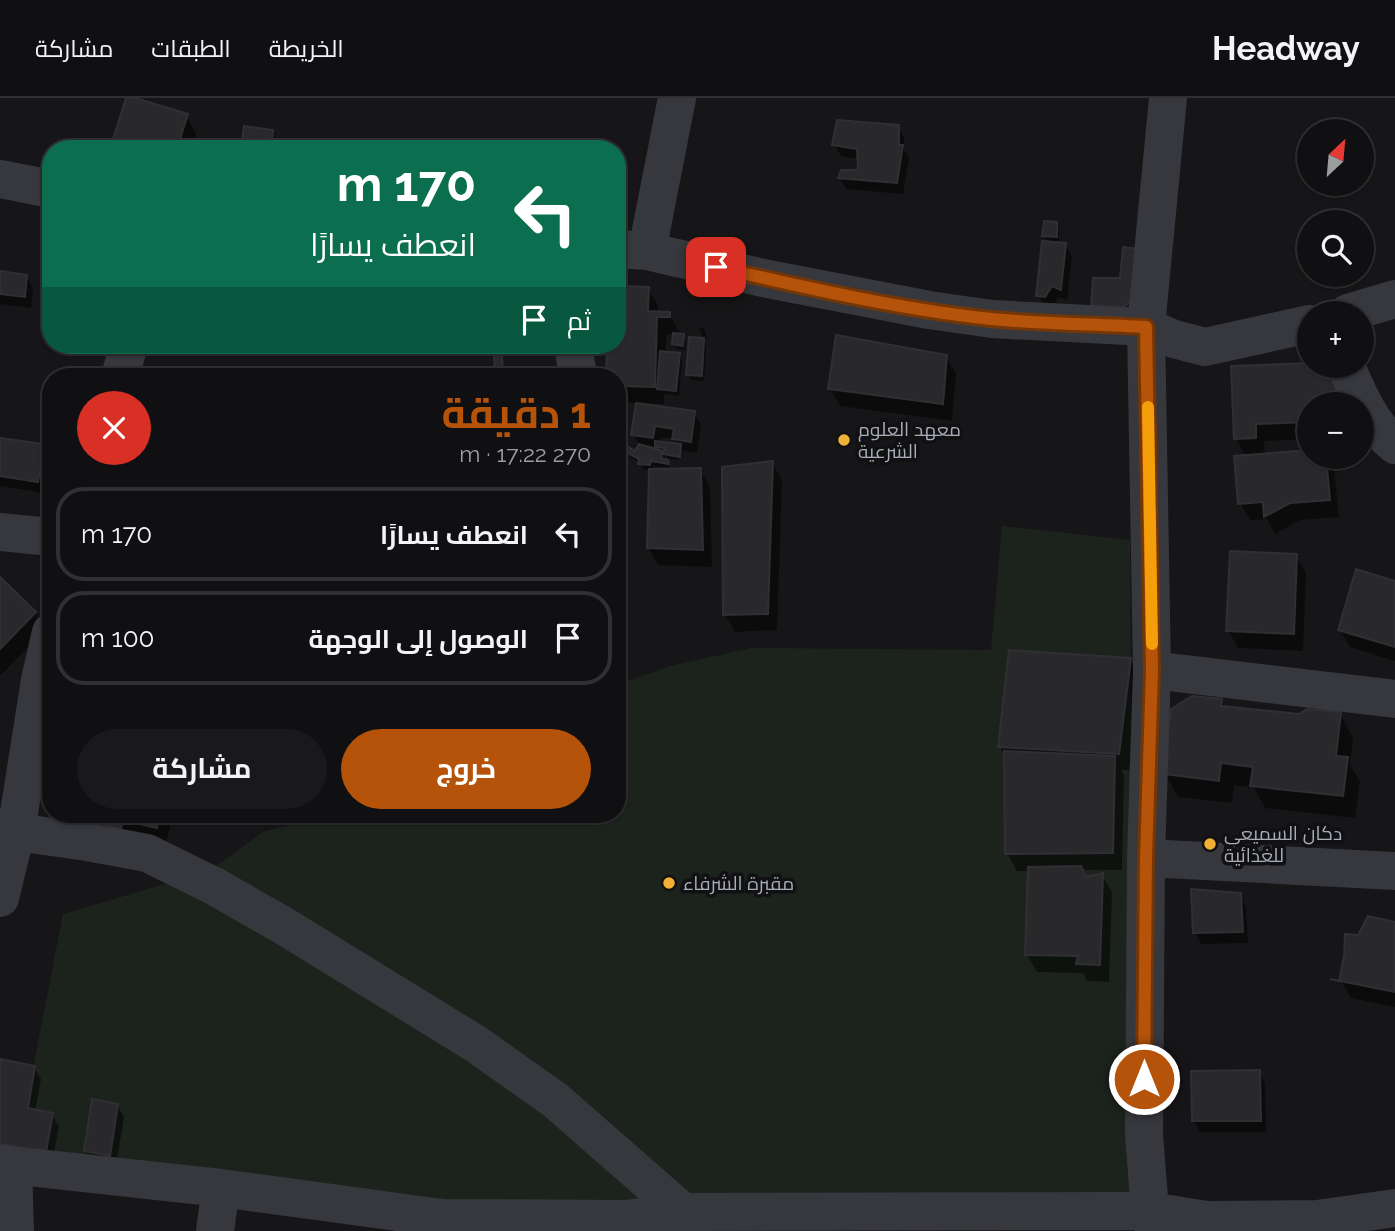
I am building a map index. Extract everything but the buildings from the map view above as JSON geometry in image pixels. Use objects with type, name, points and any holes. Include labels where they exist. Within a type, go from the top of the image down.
[{"type":"street","points":[[677,98],[632,250],[929,310],[992,319],[1146,327],[1174,339],[1205,347],[1297,327]]},
{"type":"street","points":[[1152,1221],[1144,1134],[1146,858],[1152,670],[1146,327],[1168,98]]},
{"type":"street","points":[[0,179],[42,186]]},
{"type":"street","points":[[1374,305],[1395,299]]},
{"type":"street","points":[[1351,378],[1383,435],[1395,445]]},
{"type":"street","points":[[0,532],[42,536]]},
{"type":"street","points":[[1152,670],[1395,699]]},
{"type":"street","points":[[0,898],[8,830],[42,671]]},
{"type":"street","points":[[8,830],[147,853],[214,886],[284,926],[487,1052],[555,1100],[683,1212],[718,1231]]},
{"type":"street","points":[[1146,858],[1395,871]]},
{"type":"street","points":[[15,1231],[6,1165],[221,1188],[442,1218],[624,1225],[683,1212],[1152,1221],[1317,1219],[1395,1208]]},
{"type":"street","points":[[215,1231],[221,1188]]},
{"type":"shaded area","points":[[1002,526],[1130,540],[1134,1217],[648,1229],[18,1180],[20,1136],[63,914],[209,871],[263,832],[299,823],[626,823],[626,681],[674,665],[752,648],[991,650]]},
{"type":"slow traffic","points":[[1148,407],[1152,644]]},
{"type":"place","name":"معهد العلوم الشرعية","points":[[844,440]]},
{"type":"place","name":"دكان السميعي للغذائية","points":[[1210,844]]},
{"type":"place","name":"مقبرة الشرفاء","points":[[669,883]]},
{"type":"route","points":[[716,267],[850,296],[992,319],[1146,327],[1152,670],[1146,858],[1144,1079]]}]
